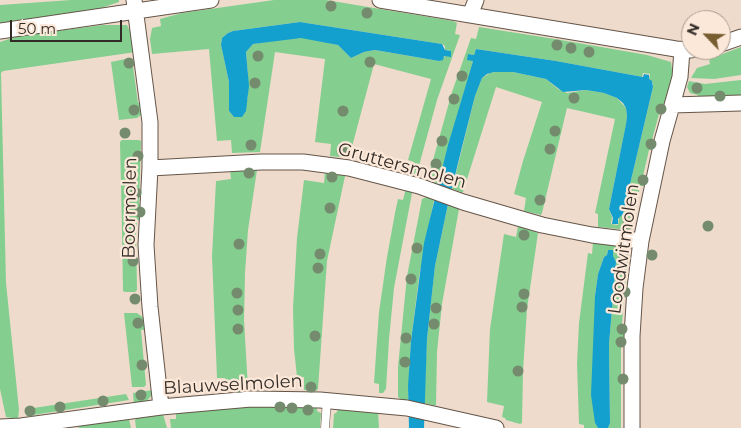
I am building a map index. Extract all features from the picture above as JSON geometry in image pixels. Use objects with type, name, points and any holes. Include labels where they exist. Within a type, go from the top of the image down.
[{"type":"street","points":[[0,31],[135,5],[211,0]]},
{"type":"street","points":[[380,0],[681,48]]},
{"type":"street","points":[[470,15],[476,0]]},
{"type":"street","name":"Boormolen","points":[[135,5],[150,122],[146,245],[150,307],[161,406]]},
{"type":"street","name":"Loodwitmolen","points":[[632,428],[632,336],[640,241],[654,174],[680,77],[687,60]]},
{"type":"street","points":[[672,105],[741,103]]},
{"type":"street","name":"Gruttersmolen","points":[[150,168],[210,164],[303,162],[349,168],[542,225],[592,235],[640,241]]},
{"type":"street","name":"Blauwselmolen","points":[[0,426],[22,426],[161,406],[251,399],[327,400],[407,408],[496,428]]},
{"type":"lane","points":[[326,428],[327,400]]},
{"type":"green space","points":[[71,0],[119,0],[119,2],[98,9],[0,23],[0,5]]},
{"type":"green space","points":[[274,0],[326,0],[457,23],[455,34],[460,35],[437,100],[417,173],[410,175],[414,162],[408,160],[431,79],[374,64],[349,158],[330,156],[331,144],[315,142],[325,59],[275,52],[260,152],[232,153],[231,140],[217,141],[209,49],[152,54],[150,39],[152,28],[161,26],[160,19],[182,13]],"holes":[[[300,22],[445,46],[445,50],[451,51],[439,61],[375,50],[364,52],[351,58],[338,45],[308,38],[290,38],[253,44],[246,52],[248,98],[234,117],[229,111],[229,82],[221,45],[222,38],[233,31]]]},
{"type":"green space","points":[[103,25],[127,25],[135,42],[136,52],[3,71],[1,73],[6,283],[19,410],[18,419],[6,417],[0,389],[0,42],[18,36]]},
{"type":"green space","points":[[479,27],[647,55],[671,62],[673,78],[664,115],[659,114],[652,140],[657,142],[654,150],[649,150],[643,176],[647,177],[645,186],[640,186],[632,228],[629,230],[598,227],[598,214],[595,213],[615,119],[567,108],[542,213],[541,215],[524,211],[526,198],[514,194],[542,102],[496,87],[463,192],[452,189],[475,96],[482,78],[490,73],[499,71],[546,79],[558,89],[567,93],[586,90],[604,93],[617,98],[626,108],[626,125],[609,209],[612,217],[611,224],[618,225],[619,218],[623,214],[653,87],[653,83],[649,79],[650,74],[643,73],[642,77],[476,49],[474,55],[469,54],[473,61],[438,184],[429,181],[428,178],[452,92],[471,38],[476,39]]},
{"type":"green space","points":[[741,47],[741,75],[714,79],[691,78],[697,68],[710,64],[709,60],[731,60],[731,51]]},
{"type":"green space","points":[[132,59],[138,103],[143,102],[142,114],[137,118],[119,120],[111,62]]},
{"type":"green space","points":[[741,80],[741,98],[698,100],[698,95],[690,93],[687,87],[689,81],[705,84]]},
{"type":"green space","points":[[122,140],[141,141],[139,204],[144,205],[142,220],[137,220],[137,290],[135,292],[123,291],[120,142]]},
{"type":"green space","points":[[230,169],[257,170],[248,230],[245,273],[244,320],[248,388],[247,390],[226,391],[225,378],[217,378],[212,256],[216,181],[231,179]]},
{"type":"green space","points":[[325,172],[345,176],[327,261],[318,389],[316,391],[304,390],[304,377],[297,377],[293,308],[297,238],[304,180],[324,183]]},
{"type":"green space","points":[[406,188],[412,193],[394,288],[386,389],[383,393],[379,393],[379,384],[374,383],[379,312],[398,199],[403,200]]},
{"type":"green space","points":[[429,196],[429,198],[434,200],[419,277],[411,341],[408,401],[403,401],[398,397],[398,367],[407,276],[422,199]]},
{"type":"green space","points":[[448,204],[459,207],[459,209],[442,304],[437,352],[436,405],[434,406],[424,403],[427,339],[435,266]]},
{"type":"green space","points":[[518,226],[538,233],[527,309],[522,423],[520,424],[502,417],[504,406],[487,402],[490,329],[504,234],[516,237]]},
{"type":"green space","points":[[593,243],[629,248],[625,287],[629,288],[629,297],[624,296],[622,324],[627,325],[626,347],[621,347],[621,375],[626,375],[626,383],[621,384],[621,428],[608,428],[610,423],[609,344],[616,262],[608,250],[598,274],[595,296],[595,423],[598,428],[584,428],[584,425],[579,424],[577,364],[579,323],[588,253],[592,254]]},
{"type":"green space","points":[[124,313],[137,313],[144,318],[146,330],[141,330],[146,385],[144,387],[132,387]]},
{"type":"green space","points":[[152,390],[151,396],[147,401],[134,405],[133,393]]},
{"type":"green space","points":[[126,394],[129,400],[27,416],[27,409]]},
{"type":"green space","points":[[317,405],[317,411],[321,413],[320,428],[171,428],[170,419],[176,419],[176,412],[238,407]]},
{"type":"green space","points":[[338,406],[378,412],[379,428],[333,428],[334,414],[337,412]]},
{"type":"green space","points":[[163,414],[167,428],[136,428],[135,420],[137,418]]},
{"type":"green space","points":[[129,419],[131,428],[78,428],[80,426]]},
{"type":"water","points":[[300,22],[442,44],[445,50],[451,51],[451,57],[444,56],[443,60],[439,61],[375,50],[364,52],[351,58],[338,45],[301,38],[253,44],[246,52],[249,86],[246,111],[242,117],[234,117],[229,111],[229,82],[221,45],[222,38],[233,31]]},
{"type":"water","points":[[476,49],[643,77],[644,74],[649,75],[653,87],[623,214],[618,219],[618,224],[612,224],[613,218],[609,209],[627,116],[623,103],[617,98],[604,93],[586,90],[563,92],[546,79],[513,72],[494,72],[482,78],[475,96],[462,147],[435,266],[427,339],[424,428],[409,428],[408,386],[411,341],[424,243],[448,145],[473,61],[467,60],[468,54],[474,55]]},
{"type":"water","points":[[608,250],[613,250],[616,262],[609,344],[610,423],[608,428],[598,428],[595,423],[591,395],[595,296],[598,274]]}]
